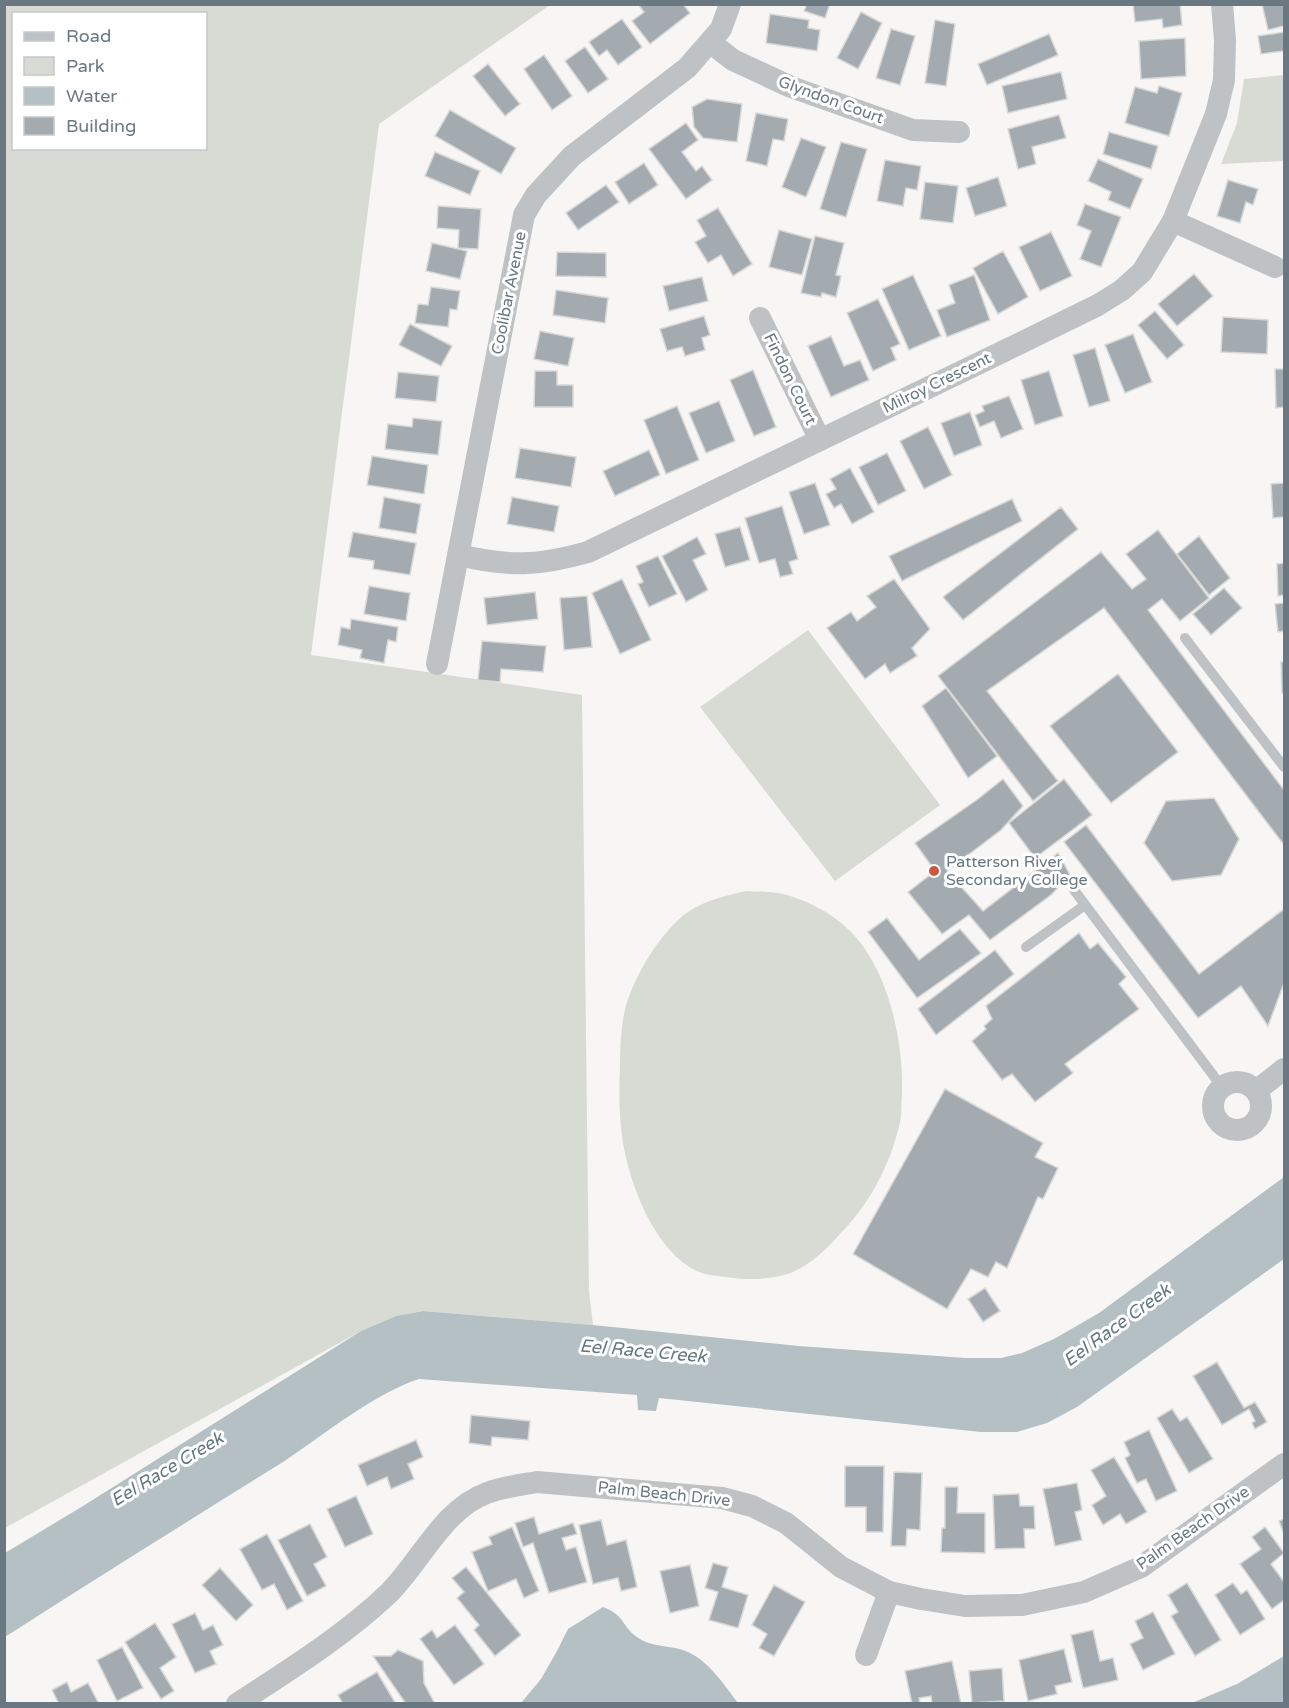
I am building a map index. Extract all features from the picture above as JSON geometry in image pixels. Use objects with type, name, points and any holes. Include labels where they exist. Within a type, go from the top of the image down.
[{"type":"street","name":"Coolibar Avenue","points":[[437,664],[524,215],[536,195],[572,156],[687,68],[721,29],[730,4]]},
{"type":"street","name":"Milroy Crescent","points":[[459,555],[482,561],[511,564],[552,562],[588,552],[1098,305],[1122,290],[1142,272],[1173,221],[1216,114],[1224,80],[1225,40],[1222,4]]},
{"type":"street","name":"Glyndon Court","points":[[711,43],[733,60],[791,87],[913,130],[959,132]]},
{"type":"street","points":[[1173,221],[1275,267]]},
{"type":"street","name":"Findon Court","points":[[760,318],[820,440]]},
{"type":"street","points":[[1256,1091],[1284,1069]]},
{"type":"street","points":[[1239,1082],[1256,1091],[1261,1104],[1256,1120],[1245,1128],[1233,1129],[1221,1124],[1213,1109],[1215,1095],[1222,1087],[1239,1082]]},
{"type":"street","name":"Palm Beach Drive","points":[[237,1704],[303,1660],[356,1621],[390,1592],[465,1504],[486,1493],[519,1485],[537,1482],[722,1498],[752,1506],[786,1523],[841,1567],[890,1592],[965,1606],[1022,1605],[1084,1592],[1141,1567],[1284,1464]]},
{"type":"street","points":[[866,1655],[890,1592]]},
{"type":"lane","points":[[1185,638],[1284,767]]},
{"type":"lane","points":[[1071,886],[1222,1087]]},
{"type":"lane","points":[[1026,947],[1084,905]]},
{"type":"green space","points":[[5,5],[550,5],[379,124],[311,655],[582,695],[589,1291],[593,1325],[423,1311],[396,1316],[361,1331],[5,1528]]},
{"type":"green space","points":[[1284,75],[1284,161],[1221,164],[1237,123],[1244,79]]},
{"type":"green space","points":[[808,630],[940,805],[835,881],[700,707]]},
{"type":"green space","points":[[746,891],[778,893],[820,908],[857,938],[881,978],[889,1002],[896,1025],[902,1073],[901,1115],[896,1137],[885,1168],[861,1210],[815,1259],[800,1269],[784,1275],[755,1279],[732,1278],[699,1272],[669,1249],[656,1232],[637,1194],[625,1154],[620,1119],[620,1050],[623,1017],[641,969],[662,938],[685,914],[710,901]]},
{"type":"water","name":"Eel Race Creek","points":[[1284,1177],[1284,1259],[1077,1407],[1047,1423],[1017,1432],[981,1432],[659,1398],[656,1411],[638,1410],[637,1395],[419,1379],[384,1394],[283,1462],[5,1637],[5,1553],[361,1331],[396,1316],[423,1311],[593,1325],[799,1346],[965,1358],[1001,1358],[1022,1353],[1054,1339],[1099,1313]]},
{"type":"water","points":[[603,1607],[619,1617],[632,1633],[643,1641],[684,1650],[697,1657],[717,1675],[738,1703],[521,1703],[541,1679],[568,1629]]},
{"type":"water","points":[[1284,1656],[1284,1703],[1192,1703],[1237,1684]]},
{"type":"building","points":[[638,4],[683,4],[690,13],[650,44],[632,21],[644,12]]},
{"type":"building","points":[[807,4],[830,4],[825,18],[804,11]]},
{"type":"building","points":[[1133,4],[1180,4],[1182,25],[1163,28],[1162,19],[1135,22]]},
{"type":"building","points":[[1262,4],[1284,4],[1284,26],[1268,30]]},
{"type":"building","points":[[861,12],[882,23],[858,69],[837,58]]},
{"type":"building","points":[[770,14],[809,20],[808,28],[820,30],[817,51],[766,43]]},
{"type":"building","points":[[622,19],[642,47],[618,65],[607,50],[599,56],[589,42]]},
{"type":"building","points":[[935,20],[955,24],[946,86],[925,83]]},
{"type":"building","points":[[891,29],[915,36],[900,85],[876,78]]},
{"type":"building","points":[[1284,32],[1284,51],[1261,54],[1258,36]]},
{"type":"building","points":[[1049,34],[1058,55],[987,85],[978,64]]},
{"type":"building","points":[[1185,38],[1186,76],[1141,79],[1139,41]]},
{"type":"building","points":[[585,47],[608,79],[588,93],[565,61]]},
{"type":"building","points":[[544,55],[572,96],[552,110],[524,69]]},
{"type":"building","points":[[488,64],[520,104],[505,116],[473,76]]},
{"type":"building","points":[[1061,72],[1067,99],[1008,113],[1002,86]]},
{"type":"building","points":[[1159,86],[1182,93],[1169,136],[1125,123],[1135,87],[1157,93]]},
{"type":"building","points":[[707,99],[742,104],[737,142],[703,138],[694,127],[692,107]]},
{"type":"building","points":[[450,110],[516,148],[501,174],[435,136]]},
{"type":"building","points":[[756,113],[788,119],[784,141],[773,139],[767,166],[746,161]]},
{"type":"building","points":[[1059,115],[1066,138],[1032,147],[1036,164],[1018,169],[1008,129]]},
{"type":"building","points":[[686,123],[698,140],[682,152],[696,171],[702,166],[712,180],[686,199],[649,149]]},
{"type":"building","points":[[1109,132],[1158,146],[1151,169],[1103,154]]},
{"type":"building","points":[[801,138],[826,147],[806,197],[782,187]]},
{"type":"building","points":[[841,142],[867,149],[846,217],[820,209]]},
{"type":"building","points":[[435,152],[480,171],[470,195],[425,176]]},
{"type":"building","points":[[1098,159],[1143,179],[1130,209],[1108,200],[1111,192],[1088,181]]},
{"type":"building","points":[[885,160],[921,166],[917,190],[906,188],[903,206],[877,201]]},
{"type":"building","points":[[644,163],[658,185],[629,204],[615,182]]},
{"type":"building","points":[[998,177],[1007,206],[975,216],[966,188]]},
{"type":"building","points":[[1228,180],[1258,189],[1253,205],[1246,202],[1240,223],[1217,216]]},
{"type":"building","points":[[925,182],[958,186],[953,223],[920,219]]},
{"type":"building","points":[[606,185],[619,202],[578,230],[566,213]]},
{"type":"building","points":[[1085,204],[1121,217],[1101,267],[1080,259],[1091,231],[1077,225]]},
{"type":"building","points":[[438,206],[481,209],[478,249],[458,248],[459,230],[437,228]]},
{"type":"building","points":[[718,208],[752,264],[733,276],[721,255],[708,263],[695,242],[706,236],[697,220]]},
{"type":"building","points":[[779,230],[812,239],[802,275],[769,267]]},
{"type":"building","points":[[1051,232],[1072,276],[1040,291],[1019,247]]},
{"type":"building","points":[[815,236],[844,243],[836,275],[841,276],[836,297],[822,293],[821,297],[801,293]]},
{"type":"building","points":[[432,243],[467,251],[460,279],[426,271]]},
{"type":"building","points":[[1003,251],[1028,297],[998,314],[973,268]]},
{"type":"building","points":[[557,252],[606,253],[606,277],[556,276]]},
{"type":"building","points":[[1194,274],[1213,296],[1177,326],[1158,304]]},
{"type":"building","points":[[913,275],[941,336],[909,350],[882,289]]},
{"type":"building","points":[[974,275],[990,320],[947,337],[937,310],[955,303],[949,285]]},
{"type":"building","points":[[702,277],[708,301],[669,311],[663,286]]},
{"type":"building","points":[[431,287],[460,291],[457,310],[450,309],[448,327],[415,323],[418,304],[428,305]]},
{"type":"building","points":[[556,290],[608,298],[605,323],[553,315]]},
{"type":"building","points":[[878,299],[900,344],[891,348],[896,360],[873,371],[847,313]]},
{"type":"building","points":[[1155,311],[1184,345],[1167,359],[1138,325]]},
{"type":"building","points":[[704,316],[710,335],[702,338],[705,350],[685,356],[682,347],[667,351],[660,329]]},
{"type":"building","points":[[1223,317],[1268,320],[1267,354],[1221,352]]},
{"type":"building","points":[[410,324],[452,346],[441,366],[399,345]]},
{"type":"building","points":[[540,331],[574,338],[568,366],[534,359]]},
{"type":"building","points":[[1133,334],[1152,382],[1125,393],[1105,345]]},
{"type":"building","points":[[831,336],[844,366],[860,360],[869,380],[831,397],[808,346]]},
{"type":"building","points":[[1095,348],[1110,401],[1089,407],[1073,355]]},
{"type":"building","points":[[1275,369],[1284,369],[1284,407],[1276,408]]},
{"type":"building","points":[[753,370],[776,427],[754,436],[730,380]]},
{"type":"building","points":[[535,371],[557,371],[557,385],[573,385],[573,407],[534,407]]},
{"type":"building","points":[[1049,371],[1063,416],[1035,425],[1021,380]]},
{"type":"building","points":[[398,372],[439,376],[436,402],[395,398]]},
{"type":"building","points":[[1009,396],[1023,429],[1001,438],[994,421],[980,427],[975,415],[984,411],[982,406]]},
{"type":"building","points":[[719,401],[735,441],[706,453],[689,413]]},
{"type":"building","points":[[677,406],[699,460],[666,474],[644,420]]},
{"type":"building","points":[[970,412],[982,445],[954,456],[941,423]]},
{"type":"building","points":[[413,418],[442,421],[438,455],[385,449],[388,424],[412,427]]},
{"type":"building","points":[[928,427],[952,475],[924,489],[900,441]]},
{"type":"building","points":[[520,448],[576,457],[571,487],[515,478]]},
{"type":"building","points":[[649,450],[660,475],[615,496],[603,471]]},
{"type":"building","points":[[887,453],[906,491],[878,505],[859,467]]},
{"type":"building","points":[[372,456],[428,465],[424,494],[367,485]]},
{"type":"building","points":[[850,468],[874,512],[852,524],[841,504],[834,508],[826,494],[836,489],[830,479]]},
{"type":"building","points":[[815,483],[830,525],[804,534],[789,492]]},
{"type":"building","points":[[1284,483],[1284,517],[1273,518],[1271,484]]},
{"type":"building","points":[[384,497],[421,504],[416,534],[379,528]]},
{"type":"building","points":[[512,497],[559,506],[554,532],[507,524]]},
{"type":"building","points":[[1012,499],[1022,521],[902,581],[889,556]]},
{"type":"building","points":[[782,506],[798,559],[789,562],[793,574],[780,577],[775,559],[759,563],[745,518]]},
{"type":"building","points":[[1061,507],[1078,529],[963,620],[943,597]]},
{"type":"building","points":[[740,527],[750,560],[725,567],[715,534]]},
{"type":"building","points":[[1158,530],[1209,598],[1180,621],[1162,599],[1148,610],[1284,790],[1284,845],[1104,608],[987,691],[1058,781],[1033,801],[938,676],[1101,552],[1132,589],[1146,579],[1126,554]]},
{"type":"building","points":[[353,532],[416,543],[410,575],[373,569],[374,561],[348,557]]},
{"type":"building","points":[[1199,536],[1230,578],[1209,595],[1177,554]]},
{"type":"building","points":[[697,537],[706,554],[693,560],[708,590],[686,602],[662,556]]},
{"type":"building","points":[[658,556],[677,594],[649,607],[638,584],[643,582],[636,566]]},
{"type":"building","points":[[1284,563],[1284,595],[1278,596],[1277,564]]},
{"type":"building","points":[[622,579],[651,640],[620,654],[592,593]]},
{"type":"building","points":[[894,579],[930,629],[912,648],[917,656],[890,673],[885,664],[865,679],[827,628],[851,612],[857,621],[876,607],[867,596]]},
{"type":"building","points":[[369,586],[410,593],[406,621],[364,614]]},
{"type":"building","points":[[1224,588],[1242,608],[1211,635],[1193,614]]},
{"type":"building","points":[[535,592],[538,619],[487,625],[484,598]]},
{"type":"building","points":[[587,596],[592,647],[564,650],[560,598]]},
{"type":"building","points":[[1284,603],[1284,631],[1278,632],[1275,604]]},
{"type":"building","points":[[351,619],[398,627],[396,642],[388,640],[384,663],[360,658],[362,650],[338,645],[341,627],[350,629]]},
{"type":"building","points":[[482,641],[546,646],[543,672],[501,669],[500,682],[478,680]]},
{"type":"building","points":[[1281,662],[1284,662],[1284,693],[1282,693]]},
{"type":"building","points":[[1118,674],[1178,752],[1111,803],[1050,726]]},
{"type":"building","points":[[946,688],[997,756],[968,778],[922,706]]},
{"type":"building","points":[[1003,779],[1023,806],[1001,830],[947,871],[983,911],[1058,853],[1070,875],[1051,895],[990,940],[969,915],[942,934],[908,892],[935,871],[915,843]]},
{"type":"building","points":[[1064,779],[1092,815],[1035,858],[1009,823]]},
{"type":"building","points":[[1214,798],[1239,839],[1221,875],[1172,881],[1144,843],[1166,801]]},
{"type":"building","points":[[1086,825],[1199,974],[1284,909],[1284,983],[1268,1026],[1241,986],[1198,1018],[1064,842]]},
{"type":"building","points":[[887,918],[919,960],[960,929],[981,953],[917,998],[868,932]]},
{"type":"building","points":[[1079,933],[1090,949],[1098,943],[1126,977],[1119,984],[1139,1009],[1065,1064],[1073,1073],[1035,1102],[1012,1074],[1002,1080],[972,1041],[986,1029],[984,1026],[992,1019],[986,1006]]},
{"type":"building","points":[[995,950],[1014,974],[936,1035],[918,1009]]},
{"type":"building","points":[[945,1089],[1043,1143],[1035,1157],[1058,1168],[1043,1199],[1038,1197],[1007,1268],[996,1262],[988,1277],[971,1269],[947,1309],[853,1254]]},
{"type":"building","points":[[985,1288],[1000,1311],[983,1322],[968,1299]]},
{"type":"building","points":[[1217,1362],[1244,1408],[1255,1402],[1267,1422],[1255,1429],[1252,1423],[1255,1421],[1249,1409],[1222,1425],[1193,1376]]},
{"type":"building","points":[[1172,1409],[1180,1421],[1187,1417],[1213,1459],[1189,1473],[1157,1418]]},
{"type":"building","points":[[471,1415],[530,1421],[528,1440],[492,1437],[491,1446],[469,1443]]},
{"type":"building","points":[[1149,1430],[1177,1491],[1156,1501],[1146,1479],[1137,1483],[1125,1458],[1130,1455],[1124,1442]]},
{"type":"building","points":[[416,1440],[423,1457],[408,1464],[414,1479],[391,1489],[387,1477],[367,1486],[358,1465]]},
{"type":"building","points":[[1114,1457],[1147,1512],[1126,1524],[1120,1514],[1103,1525],[1092,1505],[1106,1496],[1091,1470]]},
{"type":"building","points":[[845,1466],[884,1466],[883,1532],[866,1532],[866,1507],[845,1507]]},
{"type":"building","points":[[894,1472],[922,1473],[920,1530],[907,1529],[906,1546],[891,1546]]},
{"type":"building","points":[[1077,1483],[1082,1510],[1075,1512],[1082,1540],[1055,1546],[1043,1489]]},
{"type":"building","points":[[945,1487],[958,1487],[957,1513],[985,1513],[985,1553],[941,1552],[942,1528],[945,1528]]},
{"type":"building","points":[[1019,1494],[1020,1506],[1034,1506],[1035,1529],[1024,1529],[1025,1548],[995,1549],[993,1495]]},
{"type":"building","points":[[356,1496],[373,1534],[345,1547],[327,1509]]},
{"type":"building","points":[[534,1517],[539,1534],[573,1523],[577,1534],[562,1538],[566,1550],[576,1547],[587,1582],[549,1593],[533,1543],[523,1547],[515,1523]]},
{"type":"building","points":[[1284,1519],[1284,1534],[1279,1521]]},
{"type":"building","points":[[601,1520],[607,1545],[626,1540],[637,1587],[621,1591],[618,1578],[593,1584],[579,1525]]},
{"type":"building","points":[[310,1524],[327,1557],[314,1564],[326,1586],[307,1596],[278,1540]]},
{"type":"building","points":[[512,1527],[539,1591],[524,1598],[516,1579],[488,1591],[472,1552],[492,1544],[489,1537]]},
{"type":"building","points":[[1265,1527],[1284,1553],[1271,1564],[1284,1582],[1284,1600],[1272,1609],[1240,1564],[1261,1549],[1252,1537]]},
{"type":"building","points":[[267,1534],[303,1601],[287,1610],[274,1584],[262,1590],[240,1549]]},
{"type":"building","points":[[713,1563],[728,1567],[722,1587],[748,1595],[738,1628],[709,1620],[718,1592],[705,1588]]},
{"type":"building","points":[[690,1565],[699,1606],[670,1613],[660,1571]]},
{"type":"building","points":[[466,1567],[521,1635],[495,1656],[474,1630],[479,1625],[457,1598],[464,1592],[452,1578]]},
{"type":"building","points":[[220,1568],[253,1605],[236,1621],[202,1585]]},
{"type":"building","points":[[1187,1583],[1221,1640],[1195,1656],[1171,1616],[1178,1612],[1168,1595]]},
{"type":"building","points":[[1233,1583],[1241,1594],[1247,1590],[1265,1619],[1240,1635],[1215,1595]]},
{"type":"building","points":[[774,1585],[805,1602],[774,1656],[759,1648],[767,1634],[752,1625]]},
{"type":"building","points":[[1153,1612],[1175,1654],[1143,1670],[1130,1644],[1143,1638],[1135,1621]]},
{"type":"building","points":[[195,1613],[203,1630],[213,1625],[223,1645],[210,1651],[216,1664],[195,1673],[172,1624]]},
{"type":"building","points":[[155,1623],[176,1657],[160,1668],[174,1691],[161,1699],[125,1642]]},
{"type":"building","points":[[455,1625],[484,1664],[454,1685],[420,1639],[432,1630],[437,1638]]},
{"type":"building","points":[[1093,1630],[1100,1661],[1113,1658],[1118,1680],[1083,1688],[1071,1635]]},
{"type":"building","points":[[122,1647],[143,1688],[117,1701],[97,1660]]},
{"type":"building","points":[[1064,1649],[1072,1682],[1055,1686],[1057,1694],[1028,1701],[1019,1660]]},
{"type":"building","points":[[398,1650],[423,1661],[424,1683],[435,1704],[406,1704],[373,1656],[391,1656]]},
{"type":"building","points":[[952,1661],[961,1704],[932,1704],[931,1696],[919,1698],[920,1704],[912,1704],[905,1671]]},
{"type":"building","points":[[1002,1668],[1004,1701],[972,1703],[969,1671]]},
{"type":"building","points":[[377,1672],[396,1704],[343,1704],[338,1695]]},
{"type":"building","points":[[67,1682],[71,1692],[88,1683],[99,1704],[59,1704],[52,1690]]},
{"type":"place","name":"Patterson River Secondary College","points":[[934,871]]}]
